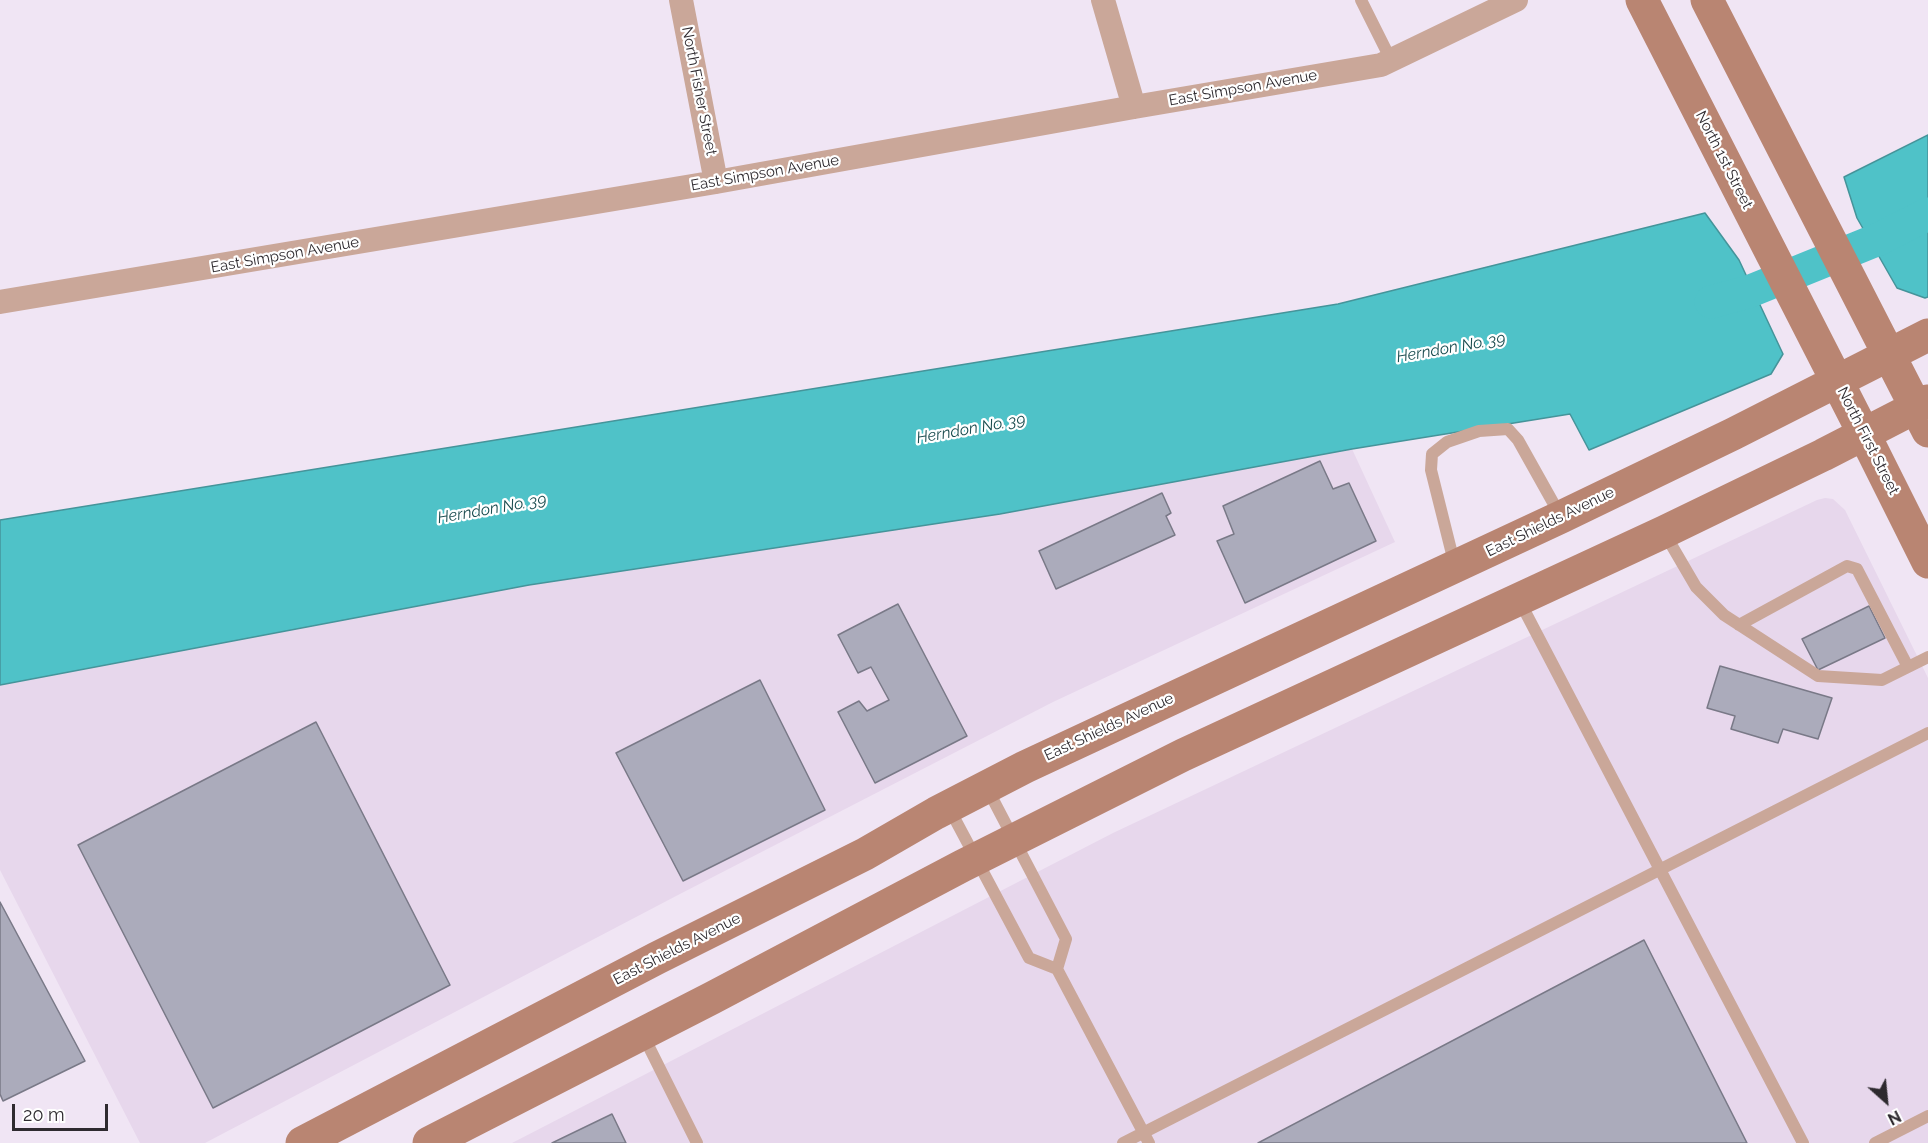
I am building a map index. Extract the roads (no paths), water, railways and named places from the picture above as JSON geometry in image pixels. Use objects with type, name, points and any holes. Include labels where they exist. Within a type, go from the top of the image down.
[{"type":"main road","name":"North 1st Street","points":[[1642,0],[1806,320]]},
{"type":"main road","points":[[429,1143],[465,1130],[976,859],[1183,755],[1664,532],[1864,434],[1924,413],[1890,354],[1707,0]]},
{"type":"main road","name":"North First Street","points":[[1806,320],[1928,562]]},
{"type":"main road","name":"East Shields Avenue","points":[[302,1143],[657,958],[865,854],[948,807],[1069,745],[1561,517],[1733,434],[1928,335]]},
{"type":"street","name":"North Fisher Street","points":[[681,0],[716,182]]},
{"type":"street","points":[[1103,0],[1134,106]]},
{"type":"street","name":"East Simpson Avenue","points":[[0,302],[716,182],[1134,106],[1381,65],[1516,0]]},
{"type":"lane","points":[[1361,0],[1392,60]]},
{"type":"lane","points":[[1455,567],[1431,470],[1432,454],[1447,442],[1479,431],[1508,429],[1524,448],[1561,517]]},
{"type":"lane","points":[[1664,532],[1696,587],[1724,615],[1818,676],[1882,680],[1928,657]]},
{"type":"lane","points":[[1739,625],[1847,566],[1857,568],[1908,667]]},
{"type":"lane","points":[[1519,599],[1803,1143]]},
{"type":"lane","points":[[1123,1143],[1146,1138],[1660,869],[1928,733]]},
{"type":"lane","points":[[987,788],[1066,939],[1057,969]]},
{"type":"lane","points":[[948,807],[1029,958],[1057,969],[1146,1138]]},
{"type":"lane","points":[[643,1034],[697,1143]]},
{"type":"lane","points":[[1875,1143],[1928,1116]]},
{"type":"water","points":[[1928,135],[1928,297],[1925,298],[1897,288],[1857,218],[1844,177]]},
{"type":"water","points":[[1705,213],[1739,260],[1783,354],[1771,374],[1589,450],[1570,414],[1352,449],[1000,514],[529,585],[0,685],[0,520],[1338,304]]},
{"type":"waterway","name":"Herndon No. 39","points":[[1711,302],[1748,292],[1879,239],[1928,214]]}]
